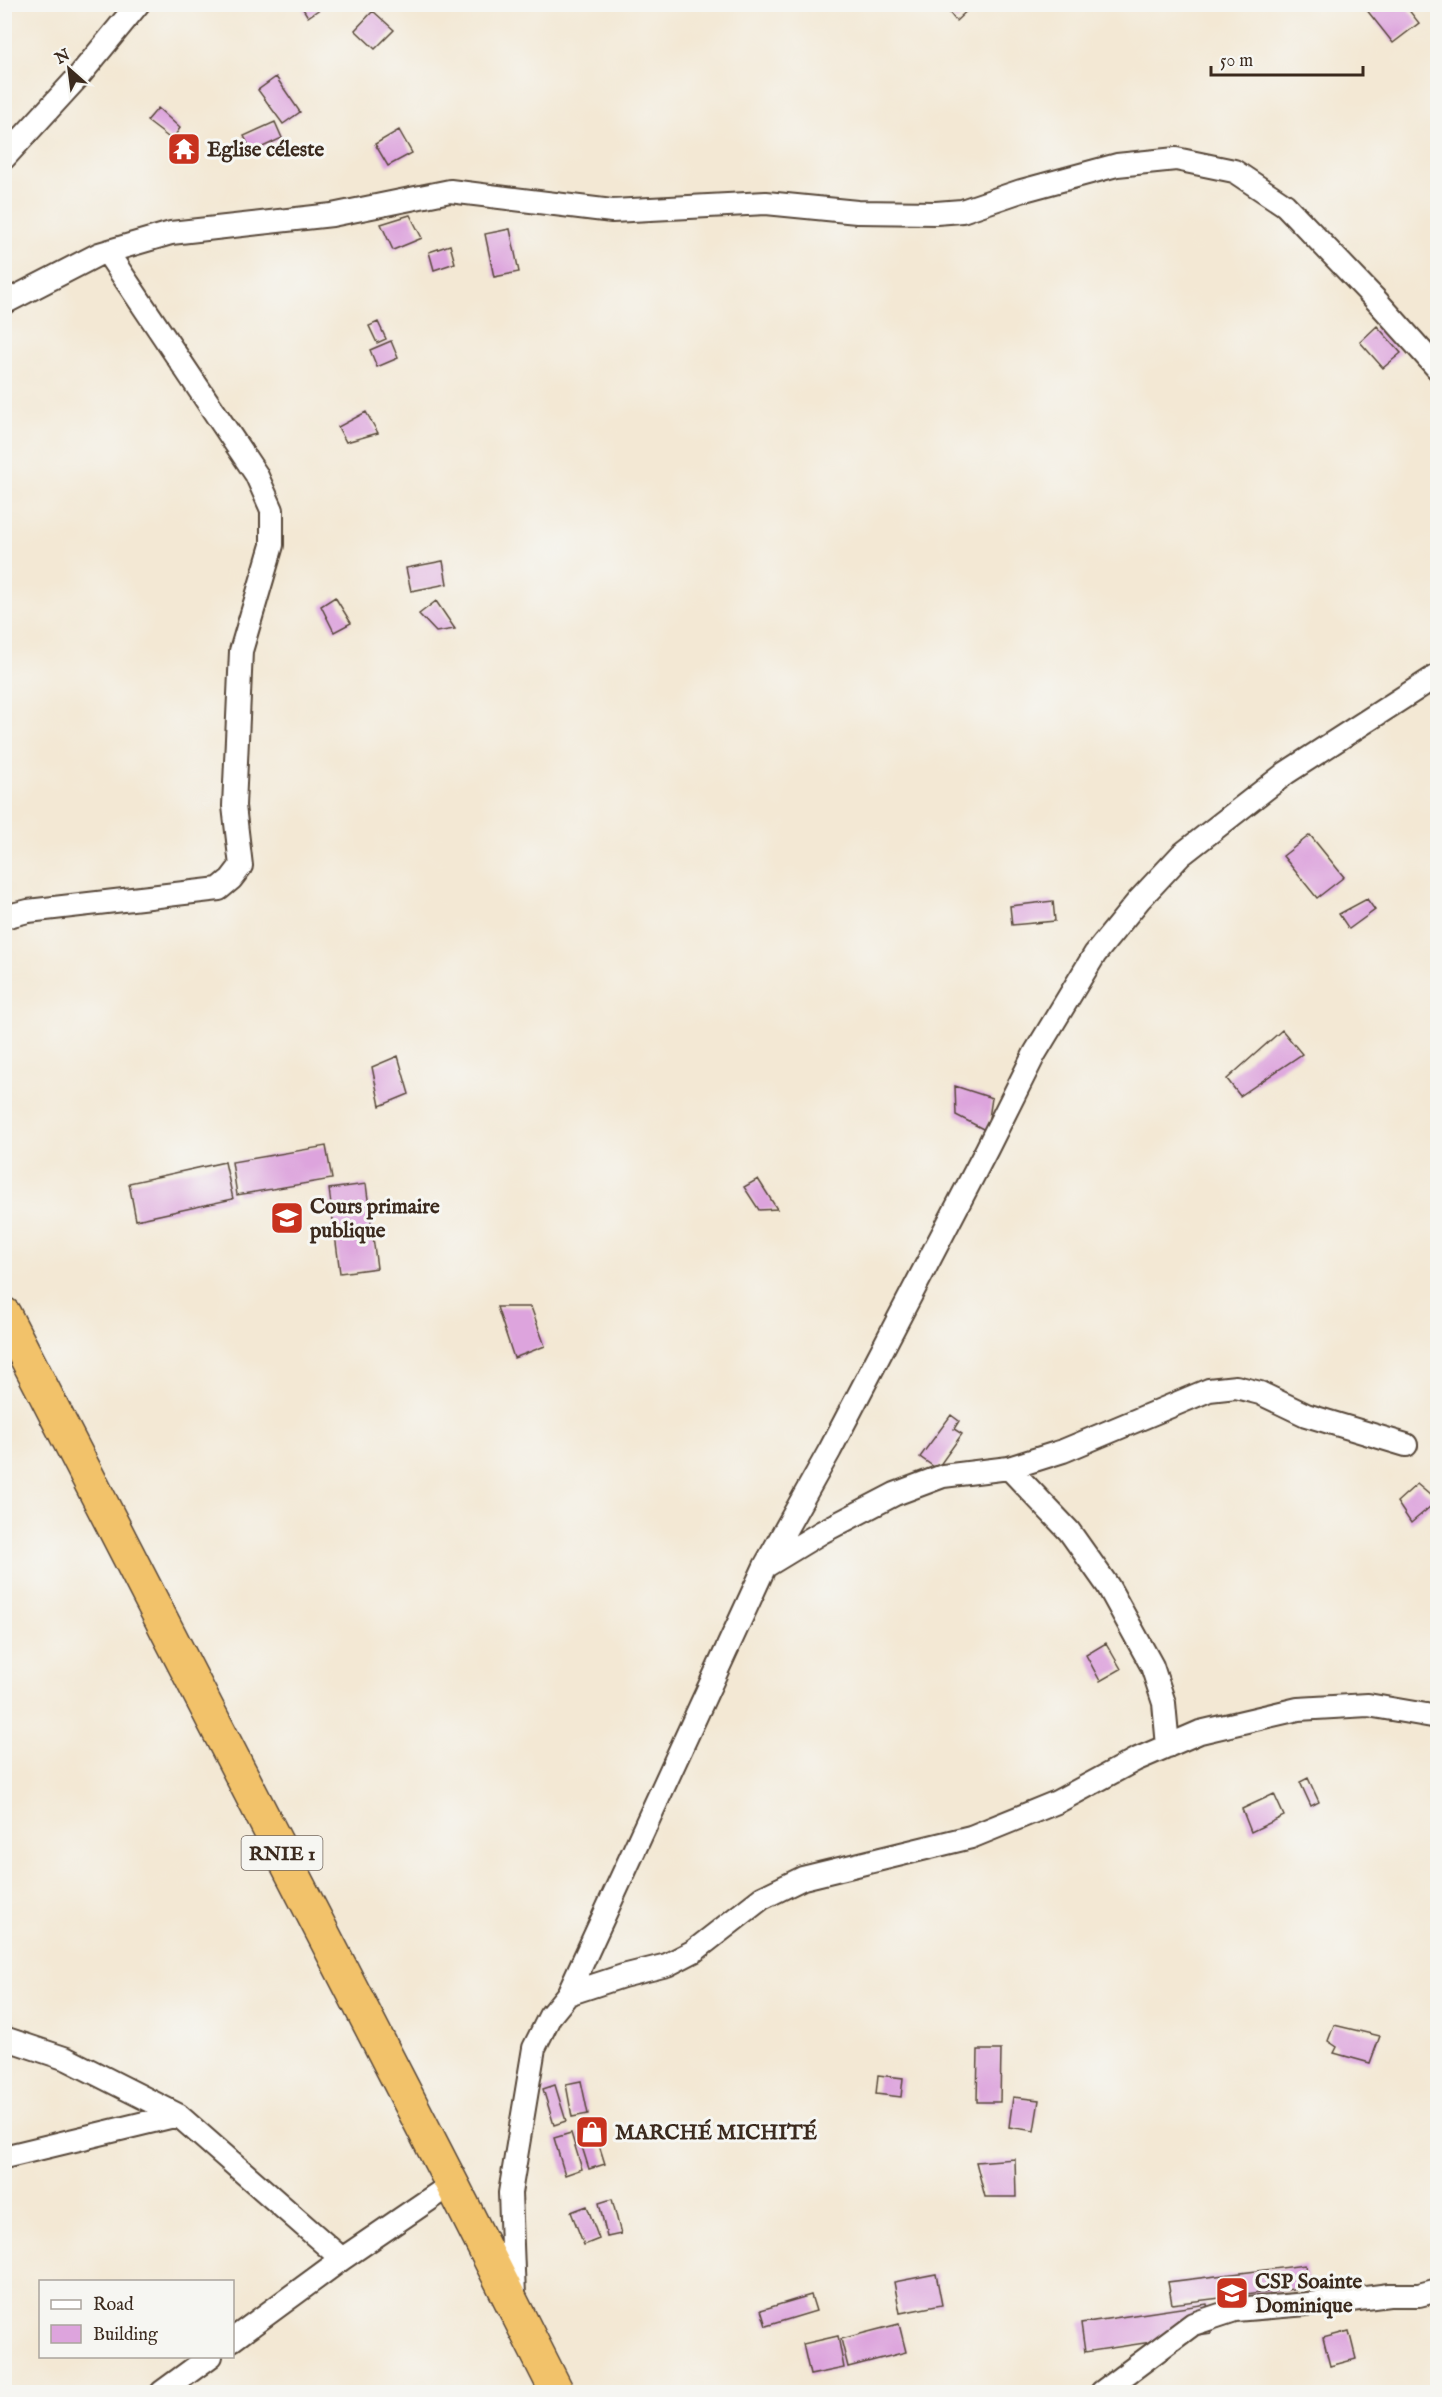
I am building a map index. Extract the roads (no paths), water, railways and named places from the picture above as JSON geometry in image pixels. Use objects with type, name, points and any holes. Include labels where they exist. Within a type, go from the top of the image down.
[{"type":"highway","name":"RNIE 1","points":[[4,1314],[557,2392]]},
{"type":"street","points":[[4,158],[79,76],[138,4]]},
{"type":"street","points":[[4,303],[107,252],[171,232],[332,215],[450,191],[612,211],[766,203],[857,212],[936,213],[962,211],[1021,191],[1118,165],[1176,159],[1234,171],[1285,205],[1376,300],[1437,369]]},
{"type":"street","points":[[4,917],[28,911],[219,889],[241,866],[234,806],[242,651],[272,545],[272,510],[256,474],[107,252]]},
{"type":"street","points":[[514,2310],[510,2193],[534,2048],[550,2016],[568,1994],[765,1566],[830,1450],[966,1191],[1035,1053],[1095,954],[1139,900],[1181,855],[1286,773],[1437,675]]},
{"type":"street","points":[[765,1566],[822,1532],[895,1494],[943,1476],[1009,1468],[1063,1451],[1209,1390],[1236,1387],[1260,1393],[1305,1415],[1406,1445]]},
{"type":"street","points":[[1009,1468],[1069,1531],[1108,1586],[1152,1666],[1164,1703],[1168,1746]]},
{"type":"street","points":[[568,1994],[623,1976],[667,1965],[694,1951],[762,1898],[803,1878],[971,1837],[1057,1802],[1135,1760],[1200,1732],[1298,1709],[1368,1705],[1437,1717]]},
{"type":"street","points":[[4,2038],[67,2059],[178,2115],[342,2259]]},
{"type":"street","points":[[4,2157],[178,2115]]},
{"type":"street","points":[[234,2339],[342,2259],[452,2184]]},
{"type":"street","points":[[1102,2392],[1193,2324],[1235,2310],[1389,2295],[1419,2295],[1437,2290]]},
{"type":"street","points":[[162,2392],[208,2358]]},
{"type":"place","name":"Eglise céleste","points":[[184,149]]},
{"type":"place","name":"Cours primaire publique","points":[[287,1218]]},
{"type":"place","name":"MARCHÉ MICHITÉ","points":[[592,2132]]},
{"type":"place","name":"CSP Soainte Dominique","points":[[1232,2293]]}]
